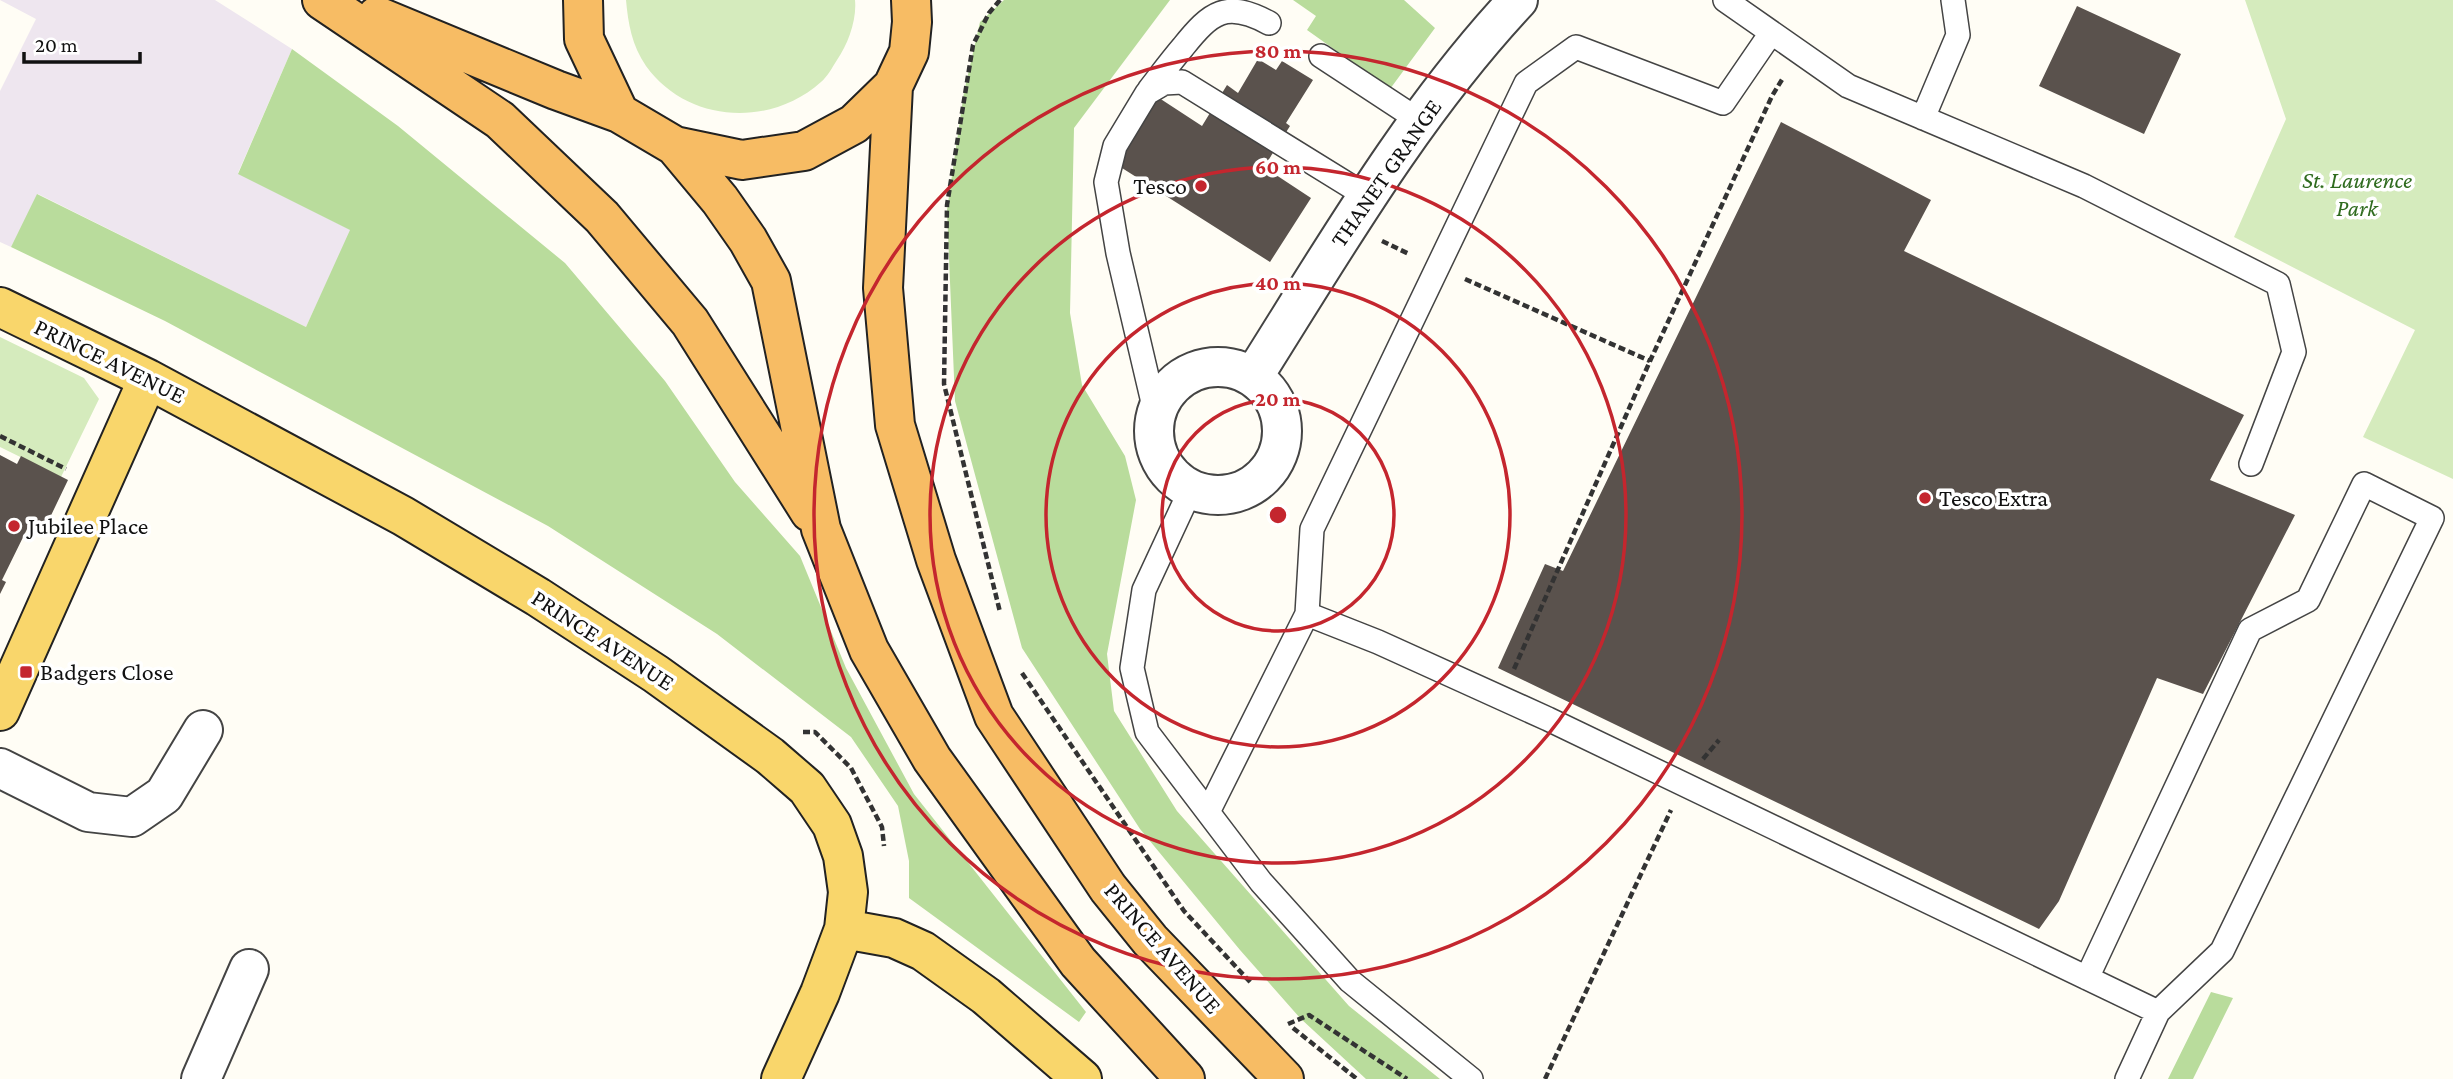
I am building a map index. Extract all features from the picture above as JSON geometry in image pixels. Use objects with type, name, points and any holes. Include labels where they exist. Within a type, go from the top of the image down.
[{"type":"highway","points":[[322,0],[500,120],[603,217],[690,322],[821,529]]},
{"type":"highway","points":[[340,0],[555,90],[619,113],[675,146],[742,160],[804,151],[854,124],[893,86],[909,51],[919,7]]},
{"type":"highway","points":[[583,0],[584,39],[619,113]]},
{"type":"highway","name":"PRINCE AVENUE","points":[[893,86],[883,288],[895,425],[936,560],[994,716],[1108,888],[1150,940],[1284,1079]]},
{"type":"highway","points":[[675,146],[720,200],[748,240],[771,281],[821,529],[869,650],[932,759],[1078,962],[1185,1079]]},
{"type":"main road","name":"PRINCE AVENUE","points":[[0,307],[148,379],[403,516],[526,590],[656,674],[770,756],[807,788],[832,825],[843,856],[848,892],[845,929],[820,993],[781,1079]]},
{"type":"main road","points":[[0,711],[148,379]]},
{"type":"main road","points":[[845,929],[894,938],[923,951],[986,996],[1082,1079]]},
{"type":"street","points":[[1478,43],[1486,0]]},
{"type":"street","name":"THANET GRANGE","points":[[1253,377],[1358,212],[1420,121],[1478,43],[1518,0]]},
{"type":"street","points":[[1214,367],[1235,368],[1253,377],[1269,391],[1279,410],[1283,431],[1279,453],[1269,471],[1253,485],[1233,494],[1212,495],[1191,489],[1176,480],[1164,466],[1154,433],[1156,415],[1164,397],[1177,381],[1195,371],[1214,367]]},
{"type":"street","points":[[0,768],[88,812],[132,817],[164,795],[203,730]]},
{"type":"street","points":[[201,1079],[249,970]]},
{"type":"lane","points":[[1725,0],[1848,86],[2084,186],[2278,284],[2294,352],[2250,464]]},
{"type":"lane","points":[[1923,118],[1958,35],[1953,0]]},
{"type":"lane","points":[[1156,415],[1118,253],[1106,182],[1115,145],[1147,93],[1208,18],[1224,10],[1241,10],[1253,13],[1269,23]]},
{"type":"lane","points":[[1208,812],[1307,614],[1312,529],[1526,83],[1576,47],[1723,103],[1771,33]]},
{"type":"lane","points":[[1321,56],[1420,121]]},
{"type":"lane","points":[[1147,93],[1164,83],[1182,82],[1358,212]]},
{"type":"lane","points":[[2087,978],[2250,629],[2308,600],[2364,484],[2432,518],[2222,951],[2158,1012],[2127,1079]]},
{"type":"lane","points":[[1191,489],[1144,590],[1132,668],[1147,732],[1261,882],[1350,981],[1471,1079]]},
{"type":"lane","points":[[1307,614],[1424,663],[1683,784],[2158,1012]]},
{"type":"path","points":[[1000,0],[989,13],[973,46],[947,205],[944,384],[1001,617]]},
{"type":"path","points":[[1513,671],[1650,361],[1772,96],[1799,53]]},
{"type":"path","points":[[1358,212],[1438,267],[1650,361]]},
{"type":"path","points":[[0,436],[101,487]]},
{"type":"path","points":[[1018,667],[1184,911],[1254,986]]},
{"type":"path","points":[[815,733],[850,768],[881,827],[884,850]]},
{"type":"path","points":[[1545,1079],[1683,784],[1719,740]]},
{"type":"path","points":[[1280,1015],[1357,1079]]},
{"type":"path","points":[[1288,1024],[1309,1015],[1407,1079]]},
{"type":"shaded area","points":[[0,0],[215,0],[292,49],[238,173],[351,230],[306,327],[38,194],[11,247],[0,242],[0,91],[36,19]]},
{"type":"green space","points":[[626,0],[855,0],[855,8],[845,47],[821,82],[801,97],[778,107],[730,113],[683,99],[663,85],[646,66],[637,50]]},
{"type":"green space","points":[[1004,0],[1170,0],[1074,128],[1070,313],[1082,385],[1125,456],[1136,500],[1107,654],[1114,711],[1177,811],[1349,1006],[1440,1079],[1366,1079],[1300,1018],[1140,829],[1022,648],[955,401],[947,210],[964,92],[980,22]]},
{"type":"green space","points":[[1293,0],[1404,0],[1435,28],[1390,89],[1307,30],[1316,16]]},
{"type":"green space","name":"St. Laurence Park","points":[[2245,0],[2453,0],[2453,479],[2363,437],[2415,330],[2234,237],[2286,119]]},
{"type":"green space","points":[[292,49],[398,126],[565,263],[665,381],[735,482],[800,556],[846,668],[914,794],[1086,1012],[1079,1022],[909,898],[909,861],[898,806],[851,737],[717,634],[548,526],[165,321],[11,247],[37,194],[306,327],[350,230],[238,174]]},
{"type":"green space","points":[[0,337],[84,378],[99,399],[61,477],[0,447]]},
{"type":"green space","points":[[2211,992],[2233,998],[2193,1079],[2168,1079]]},
{"type":"building","points":[[2077,6],[2181,54],[2144,134],[2039,86]]},
{"type":"building","points":[[1258,59],[1276,70],[1282,61],[1313,80],[1286,123],[1290,126],[1264,167],[1311,198],[1270,262],[1111,161],[1153,94],[1202,126],[1227,85],[1238,93]]},
{"type":"building","name":"Tesco Extra","points":[[1781,122],[1931,200],[1904,251],[2244,415],[2210,480],[2295,515],[2203,694],[2157,678],[2059,901],[2039,929],[1498,668],[1545,564],[1563,571]]},
{"type":"building","name":"Jubilee Place","points":[[0,455],[17,464],[21,456],[68,480],[44,530],[30,523],[2,580],[6,582],[0,594]]},
{"type":"place","name":"Tesco","points":[[1201,186]]},
{"type":"place","name":"Tesco Extra","points":[[1925,498]]},
{"type":"place","name":"Jubilee Place","points":[[14,526]]},
{"type":"place","name":"Badgers Close","points":[[26,672]]}]
